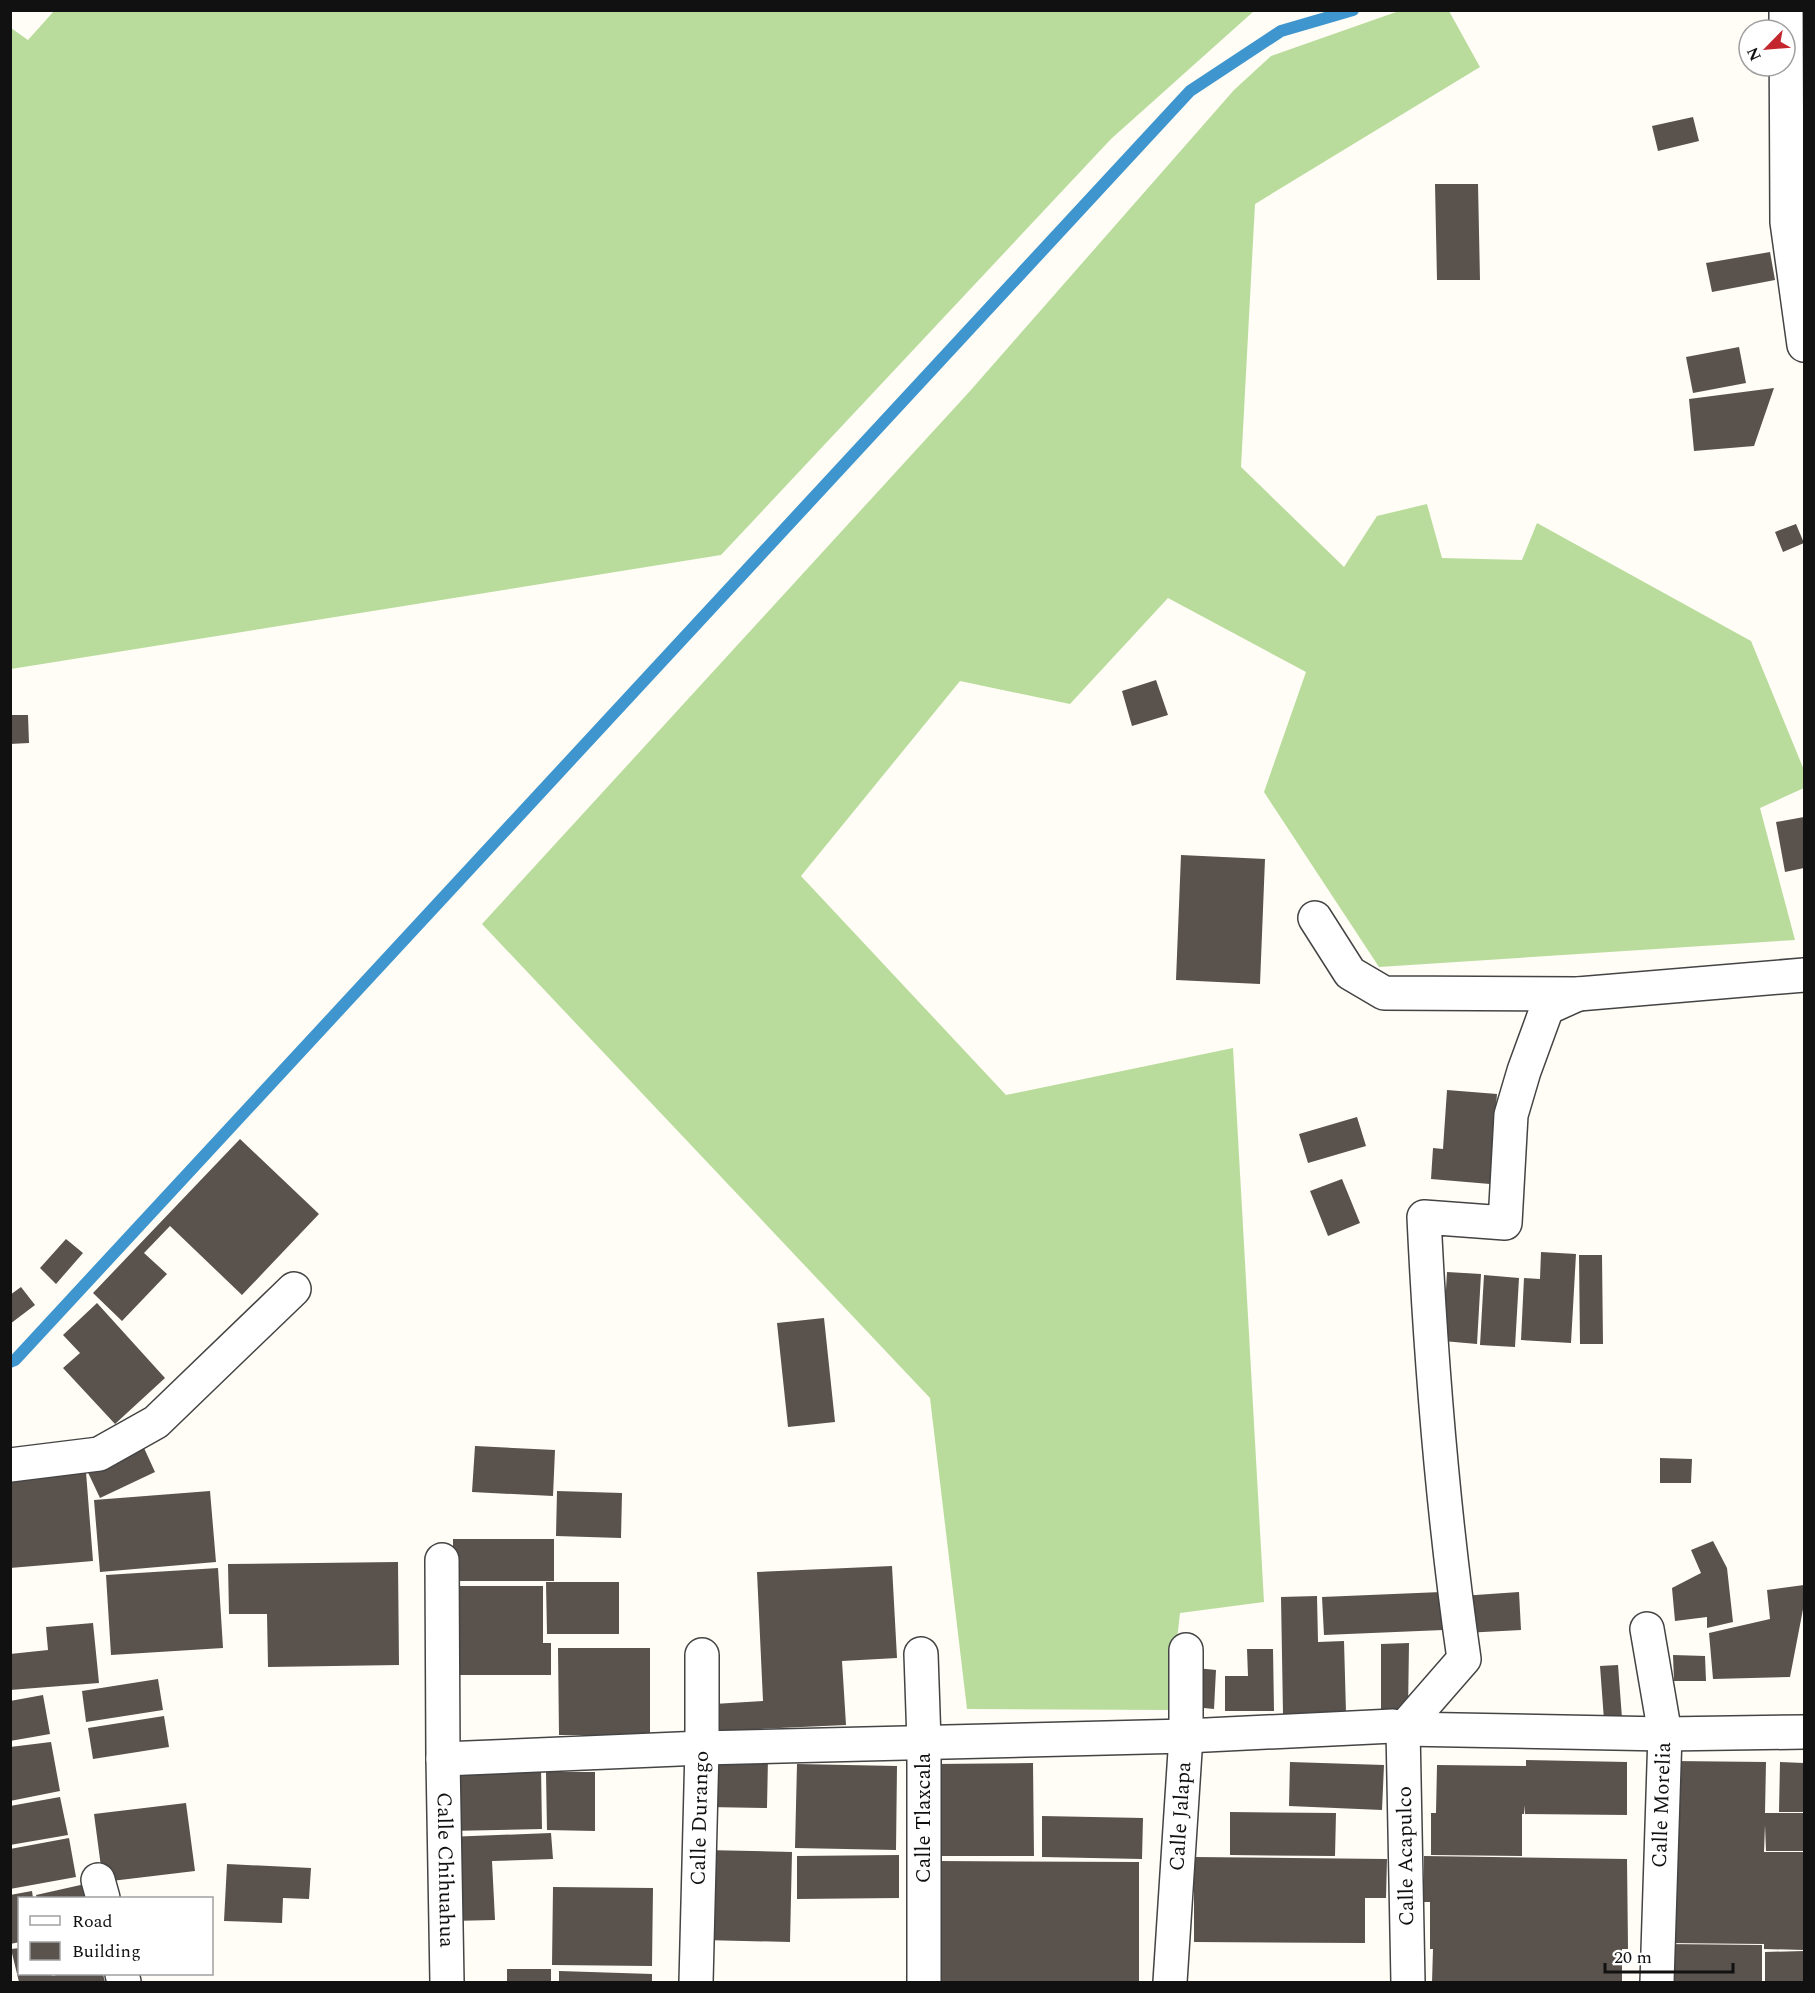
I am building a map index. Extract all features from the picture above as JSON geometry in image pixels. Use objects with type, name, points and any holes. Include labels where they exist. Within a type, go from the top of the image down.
[{"type":"street","points":[[1786,10],[1787,222],[1804,345]]},
{"type":"street","points":[[1315,918],[1350,973],[1384,993],[1578,994],[1804,975]]},
{"type":"street","points":[[1403,1729],[1464,1659],[1456,1604],[1429,1330],[1424,1217],[1505,1222],[1511,1115],[1524,1071],[1547,1008],[1578,994]]},
{"type":"street","points":[[10,1465],[99,1454],[156,1422],[294,1289]]},
{"type":"street","name":"Calle Chihuahua","points":[[442,1560],[442,1760],[447,1983]]},
{"type":"street","name":"Calle Morelia","points":[[1647,1629],[1665,1734],[1657,1983]]},
{"type":"street","name":"Calle Jalapa","points":[[1170,1983],[1186,1736],[1186,1650]]},
{"type":"street","name":"Calle Tlaxcala","points":[[921,1654],[924,1742],[924,1983]]},
{"type":"street","name":"Calle Durango","points":[[696,1983],[702,1655]]},
{"type":"street","points":[[442,1760],[702,1748],[1186,1736],[1393,1726],[1403,1729],[1665,1734],[1804,1732]]},
{"type":"street","name":"Calle Acapulco","points":[[1403,1729],[1408,1983]]},
{"type":"green space","points":[[54,11],[1254,11],[1111,139],[721,555],[11,669],[11,28],[28,40]]},
{"type":"green space","points":[[1399,11],[1449,11],[1480,67],[1255,204],[1241,467],[1344,567],[1377,516],[1427,504],[1442,558],[1522,560],[1537,523],[1751,641],[1804,770],[1804,788],[1760,808],[1795,940],[1379,967],[1264,792],[1306,672],[1168,598],[1070,704],[960,681],[801,876],[1006,1095],[1233,1048],[1264,1602],[1180,1613],[1169,1710],[967,1709],[930,1398],[482,924],[970,391],[1234,90],[1271,56]]},
{"type":"building","points":[[1693,117],[1699,141],[1658,151],[1652,126]]},
{"type":"building","points":[[1435,184],[1478,184],[1480,280],[1437,280]]},
{"type":"building","points":[[1770,252],[1775,280],[1712,292],[1706,263]]},
{"type":"building","points":[[1739,347],[1746,383],[1693,393],[1686,357]]},
{"type":"building","points":[[1774,388],[1754,446],[1694,451],[1689,399]]},
{"type":"building","points":[[1796,524],[1804,543],[1783,552],[1775,532]]},
{"type":"building","points":[[1156,680],[1168,715],[1132,726],[1122,691]]},
{"type":"building","points":[[10,715],[28,715],[29,743],[10,744]]},
{"type":"building","points":[[1804,817],[1804,868],[1785,872],[1776,822]]},
{"type":"building","points":[[1181,855],[1265,859],[1260,984],[1176,980]]},
{"type":"building","points":[[1447,1090],[1497,1094],[1490,1184],[1431,1179],[1433,1148],[1443,1149]]},
{"type":"building","points":[[1357,1117],[1366,1146],[1308,1163],[1299,1134]]},
{"type":"building","points":[[240,1139],[319,1214],[242,1295],[170,1226],[144,1253],[167,1274],[122,1321],[93,1293]]},
{"type":"building","points":[[1342,1179],[1360,1223],[1328,1236],[1310,1191]]},
{"type":"building","points":[[66,1239],[83,1253],[56,1284],[40,1268]]},
{"type":"building","points":[[1541,1252],[1576,1254],[1571,1343],[1521,1340],[1524,1278],[1540,1279]]},
{"type":"building","points":[[1579,1255],[1602,1255],[1603,1344],[1580,1344]]},
{"type":"building","points":[[1447,1272],[1481,1274],[1477,1344],[1443,1341]]},
{"type":"building","points":[[1484,1275],[1519,1278],[1515,1347],[1480,1345]]},
{"type":"building","points":[[21,1287],[35,1305],[10,1324],[10,1295]]},
{"type":"building","points":[[97,1303],[165,1378],[115,1424],[63,1368],[80,1353],[63,1335]]},
{"type":"building","points":[[824,1318],[835,1422],[788,1427],[777,1323]]},
{"type":"building","points":[[139,1437],[155,1472],[100,1498],[84,1464]]},
{"type":"building","points":[[475,1446],[555,1450],[553,1496],[472,1492]]},
{"type":"building","points":[[1660,1458],[1692,1459],[1691,1483],[1660,1483]]},
{"type":"building","points":[[86,1472],[93,1561],[10,1568],[10,1479]]},
{"type":"building","points":[[210,1491],[216,1562],[100,1572],[94,1500]]},
{"type":"building","points":[[557,1491],[622,1493],[621,1538],[556,1536]]},
{"type":"building","points":[[453,1539],[554,1539],[554,1581],[453,1581]]},
{"type":"building","points":[[1713,1541],[1727,1568],[1733,1622],[1707,1628],[1707,1617],[1675,1621],[1672,1588],[1701,1573],[1691,1550]]},
{"type":"building","points":[[398,1562],[399,1665],[268,1667],[267,1614],[229,1614],[228,1564]]},
{"type":"building","points":[[892,1566],[897,1658],[842,1661],[846,1725],[715,1731],[714,1704],[763,1701],[757,1572]]},
{"type":"building","points":[[218,1568],[223,1648],[111,1655],[106,1575]]},
{"type":"building","points":[[546,1582],[619,1582],[619,1634],[547,1634]]},
{"type":"building","points":[[1804,1585],[1804,1604],[1790,1677],[1713,1679],[1709,1633],[1770,1619],[1767,1590]]},
{"type":"building","points":[[455,1586],[543,1586],[543,1643],[551,1643],[551,1675],[455,1675]]},
{"type":"building","points":[[1441,1592],[1443,1630],[1324,1635],[1322,1597]]},
{"type":"building","points":[[1519,1592],[1521,1630],[1464,1633],[1461,1596]]},
{"type":"building","points":[[1317,1596],[1318,1642],[1344,1641],[1346,1713],[1283,1714],[1281,1597]]},
{"type":"building","points":[[93,1623],[99,1683],[10,1690],[10,1654],[48,1650],[46,1627]]},
{"type":"building","points":[[1409,1643],[1408,1712],[1381,1711],[1381,1644]]},
{"type":"building","points":[[558,1648],[650,1648],[650,1735],[559,1735]]},
{"type":"building","points":[[1247,1649],[1273,1649],[1274,1711],[1225,1711],[1225,1676],[1248,1676]]},
{"type":"building","points":[[1673,1655],[1705,1656],[1706,1681],[1674,1681]]},
{"type":"building","points":[[1618,1665],[1622,1718],[1604,1720],[1600,1666]]},
{"type":"building","points":[[1196,1668],[1216,1670],[1214,1709],[1194,1707]]},
{"type":"building","points":[[158,1679],[163,1710],[86,1722],[82,1691]]},
{"type":"building","points":[[43,1695],[50,1734],[10,1741],[10,1701]]},
{"type":"building","points":[[164,1716],[169,1747],[93,1759],[88,1728]]},
{"type":"building","points":[[51,1742],[60,1791],[10,1801],[10,1747]]},
{"type":"building","points":[[708,1758],[768,1758],[767,1808],[708,1807]]},
{"type":"building","points":[[1526,1760],[1627,1762],[1627,1815],[1525,1814],[1524,1805],[1522,1856],[1431,1855],[1431,1813],[1436,1813],[1437,1765],[1526,1766]]},
{"type":"building","points":[[1673,1761],[1766,1762],[1765,1813],[1804,1813],[1804,1851],[1766,1851],[1765,1825],[1764,1852],[1804,1852],[1804,1950],[1764,1949],[1764,1944],[1667,1943],[1674,1849],[1670,1849]]},
{"type":"building","points":[[1290,1762],[1384,1765],[1382,1810],[1289,1806]]},
{"type":"building","points":[[1780,1762],[1804,1763],[1804,1812],[1779,1812]]},
{"type":"building","points":[[1033,1763],[1034,1856],[936,1856],[935,1764]]},
{"type":"building","points":[[797,1764],[897,1766],[896,1850],[795,1848]]},
{"type":"building","points":[[541,1767],[542,1829],[448,1831],[446,1769]]},
{"type":"building","points":[[546,1772],[595,1772],[595,1831],[547,1830]]},
{"type":"building","points":[[60,1797],[68,1835],[10,1845],[10,1806]]},
{"type":"building","points":[[186,1803],[195,1871],[103,1882],[94,1814]]},
{"type":"building","points":[[1230,1812],[1336,1813],[1335,1856],[1230,1855]]},
{"type":"building","points":[[1042,1816],[1143,1818],[1142,1859],[1042,1857]]},
{"type":"building","points":[[551,1833],[553,1859],[492,1861],[495,1920],[451,1921],[447,1837]]},
{"type":"building","points":[[69,1838],[76,1877],[10,1889],[10,1849]]},
{"type":"building","points":[[705,1850],[792,1852],[790,1942],[703,1940]]},
{"type":"building","points":[[899,1855],[899,1898],[797,1899],[797,1856]]},
{"type":"building","points":[[1424,1856],[1627,1859],[1628,1949],[1622,1949],[1622,1982],[1432,1982],[1433,1949],[1430,1949],[1430,1902],[1424,1902]]},
{"type":"building","points":[[1194,1857],[1387,1859],[1386,1898],[1365,1898],[1365,1943],[1194,1942]]},
{"type":"building","points":[[937,1861],[1139,1862],[1139,1982],[938,1982]]},
{"type":"building","points":[[227,1864],[311,1868],[309,1899],[283,1898],[282,1923],[224,1921]]},
{"type":"building","points":[[85,1884],[88,1897],[37,1897],[36,1895]]},
{"type":"building","points":[[553,1887],[653,1888],[652,1966],[552,1965]]},
{"type":"building","points":[[32,1891],[33,1897],[18,1897],[18,1942],[10,1944],[10,1895]]},
{"type":"building","points":[[1666,1944],[1762,1945],[1762,1982],[1666,1982]]},
{"type":"building","points":[[18,1948],[18,1975],[103,1975],[105,1982],[19,1982],[11,1949]]},
{"type":"building","points":[[1804,1951],[1804,1982],[1765,1982],[1765,1952]]},
{"type":"building","points":[[507,1969],[551,1969],[551,1982],[507,1982]]},
{"type":"building","points":[[559,1971],[652,1974],[652,1982],[559,1982]]},
{"type":"waterway","points":[[10,1362],[15,1360],[1190,91],[1281,31],[1353,10]]}]
